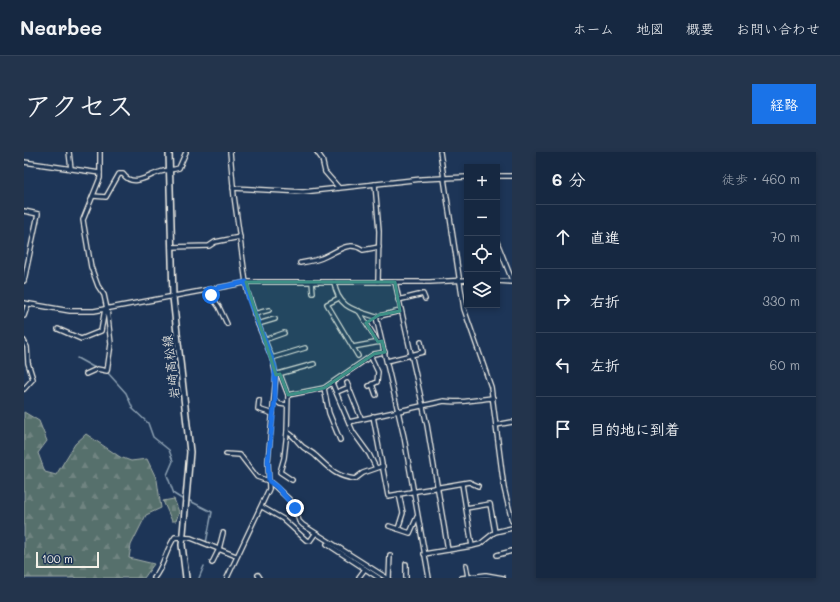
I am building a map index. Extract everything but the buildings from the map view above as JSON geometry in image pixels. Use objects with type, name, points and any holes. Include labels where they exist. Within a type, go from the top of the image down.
[{"type":"main road","name":"岩崎高松線","points":[[169,152],[173,297],[190,452],[182,536],[186,578]]},
{"type":"street","points":[[69,152],[71,169]]},
{"type":"street","points":[[86,374],[97,369],[107,371],[109,368],[111,344],[104,295],[98,286],[91,267],[83,220],[100,178],[100,152]]},
{"type":"street","points":[[93,196],[106,197],[119,174],[123,174],[132,182],[162,171],[179,168],[186,152]]},
{"type":"street","points":[[230,152],[233,188],[246,282],[254,314],[288,395],[287,406],[289,413],[284,458],[280,472],[292,480]]},
{"type":"street","points":[[317,152],[322,159],[326,172],[339,188]]},
{"type":"street","points":[[440,152],[467,323],[489,379],[493,398],[504,488],[512,521]]},
{"type":"street","points":[[24,162],[100,173]]},
{"type":"street","points":[[500,176],[511,176],[512,180]]},
{"type":"street","points":[[233,188],[268,188],[303,192],[375,184],[464,177]]},
{"type":"street","points":[[375,184],[379,247],[378,282]]},
{"type":"street","points":[[24,211],[38,214],[24,281]]},
{"type":"street","points":[[171,247],[209,246],[215,242],[240,237]]},
{"type":"street","points":[[300,263],[320,259],[342,247],[357,246],[363,250],[379,247]]},
{"type":"street","points":[[500,250],[512,281],[500,281]]},
{"type":"street","points":[[24,316],[26,303],[70,311],[106,309],[246,282],[394,282],[464,280]]},
{"type":"street","points":[[312,282],[313,293]]},
{"type":"street","points":[[334,282],[339,298],[348,307],[376,317],[400,311]]},
{"type":"street","points":[[394,282],[422,405],[448,550]]},
{"type":"street","points":[[207,290],[219,307],[227,324]]},
{"type":"street","points":[[398,300],[423,294],[425,299]]},
{"type":"street","points":[[339,298],[327,304],[358,356]]},
{"type":"street","points":[[58,329],[81,339],[99,333],[106,309]]},
{"type":"street","points":[[254,314],[269,310]]},
{"type":"street","points":[[359,311],[385,352],[398,410],[429,578]]},
{"type":"street","points":[[376,317],[380,342]]},
{"type":"street","points":[[258,324],[275,319]]},
{"type":"street","points":[[264,340],[284,334]]},
{"type":"street","points":[[24,341],[27,347],[28,363],[33,379],[24,389]]},
{"type":"street","points":[[353,348],[380,342]]},
{"type":"street","points":[[387,360],[423,352],[421,342]]},
{"type":"street","points":[[272,358],[305,348]]},
{"type":"street","points":[[288,395],[324,388],[374,354],[385,352]]},
{"type":"street","points":[[371,356],[378,372],[377,382],[371,385],[376,395]]},
{"type":"street","points":[[278,374],[314,364]]},
{"type":"street","points":[[227,578],[236,556],[262,507],[269,489],[268,461],[278,374]]},
{"type":"street","points":[[332,383],[349,422],[376,468]]},
{"type":"street","points":[[337,392],[348,385],[362,418]]},
{"type":"street","points":[[324,388],[329,414],[340,440]]},
{"type":"street","points":[[349,422],[444,401],[453,403],[473,399],[493,398]]},
{"type":"street","points":[[259,400],[258,409],[273,414]]},
{"type":"street","points":[[275,400],[280,404],[287,406]]},
{"type":"street","points":[[373,416],[388,496],[469,482],[478,486]]},
{"type":"street","points":[[496,425],[512,422]]},
{"type":"street","points":[[287,432],[295,437],[302,446],[315,454],[325,466],[336,474],[355,479],[363,473],[383,466]]},
{"type":"street","points":[[226,454],[240,455],[256,477],[269,481],[292,504],[299,521],[315,534],[388,578],[390,555]]},
{"type":"street","points":[[462,484],[472,546]]},
{"type":"street","points":[[398,529],[402,513],[399,494]]},
{"type":"street","points":[[466,508],[490,504],[495,532]]},
{"type":"street","points":[[262,507],[283,519],[306,540],[310,541],[315,534]]},
{"type":"street","points":[[389,526],[410,533],[417,516]]},
{"type":"street","points":[[424,554],[480,544],[495,532],[512,528]]},
{"type":"street","points":[[212,563],[219,549],[223,533]]},
{"type":"street","points":[[154,578],[160,570],[171,542],[175,537],[182,536],[236,556]]},
{"type":"street","points":[[326,541],[325,543],[379,578]]},
{"type":"street","points":[[497,555],[512,551]]},
{"type":"street","points":[[406,564],[406,578]]},
{"type":"street","points":[[466,565],[468,577]]},
{"type":"street","points":[[359,577],[365,569]]},
{"type":"street","points":[[461,578],[486,575],[503,578]]},
{"type":"highlighted area","points":[[246,282],[395,282],[400,311],[379,315],[366,323],[378,342],[382,341],[385,352],[374,354],[324,388],[288,395],[280,374],[276,375]]},
{"type":"green space","points":[[24,412],[39,421],[47,441],[38,453],[45,472],[56,475],[75,444],[86,434],[120,457],[131,461],[147,459],[157,480],[161,508],[146,515],[131,545],[129,558],[154,564],[144,578],[24,578]]},
{"type":"green space","points":[[174,499],[179,512],[176,521],[172,521],[163,501]]},
{"type":"waterway","points":[[77,358],[95,368]]},
{"type":"waterway","points":[[108,373],[126,393],[133,409],[148,423],[153,437],[169,450],[173,461],[167,475],[174,494],[182,499]]},
{"type":"waterway","points":[[190,501],[212,512],[206,543]]},
{"type":"waterway","points":[[199,578],[204,566]]},
{"type":"route","points":[[211,295],[207,290],[246,282],[249,300],[272,358],[276,374],[275,400],[268,461],[269,481],[290,500],[295,508]]}]
